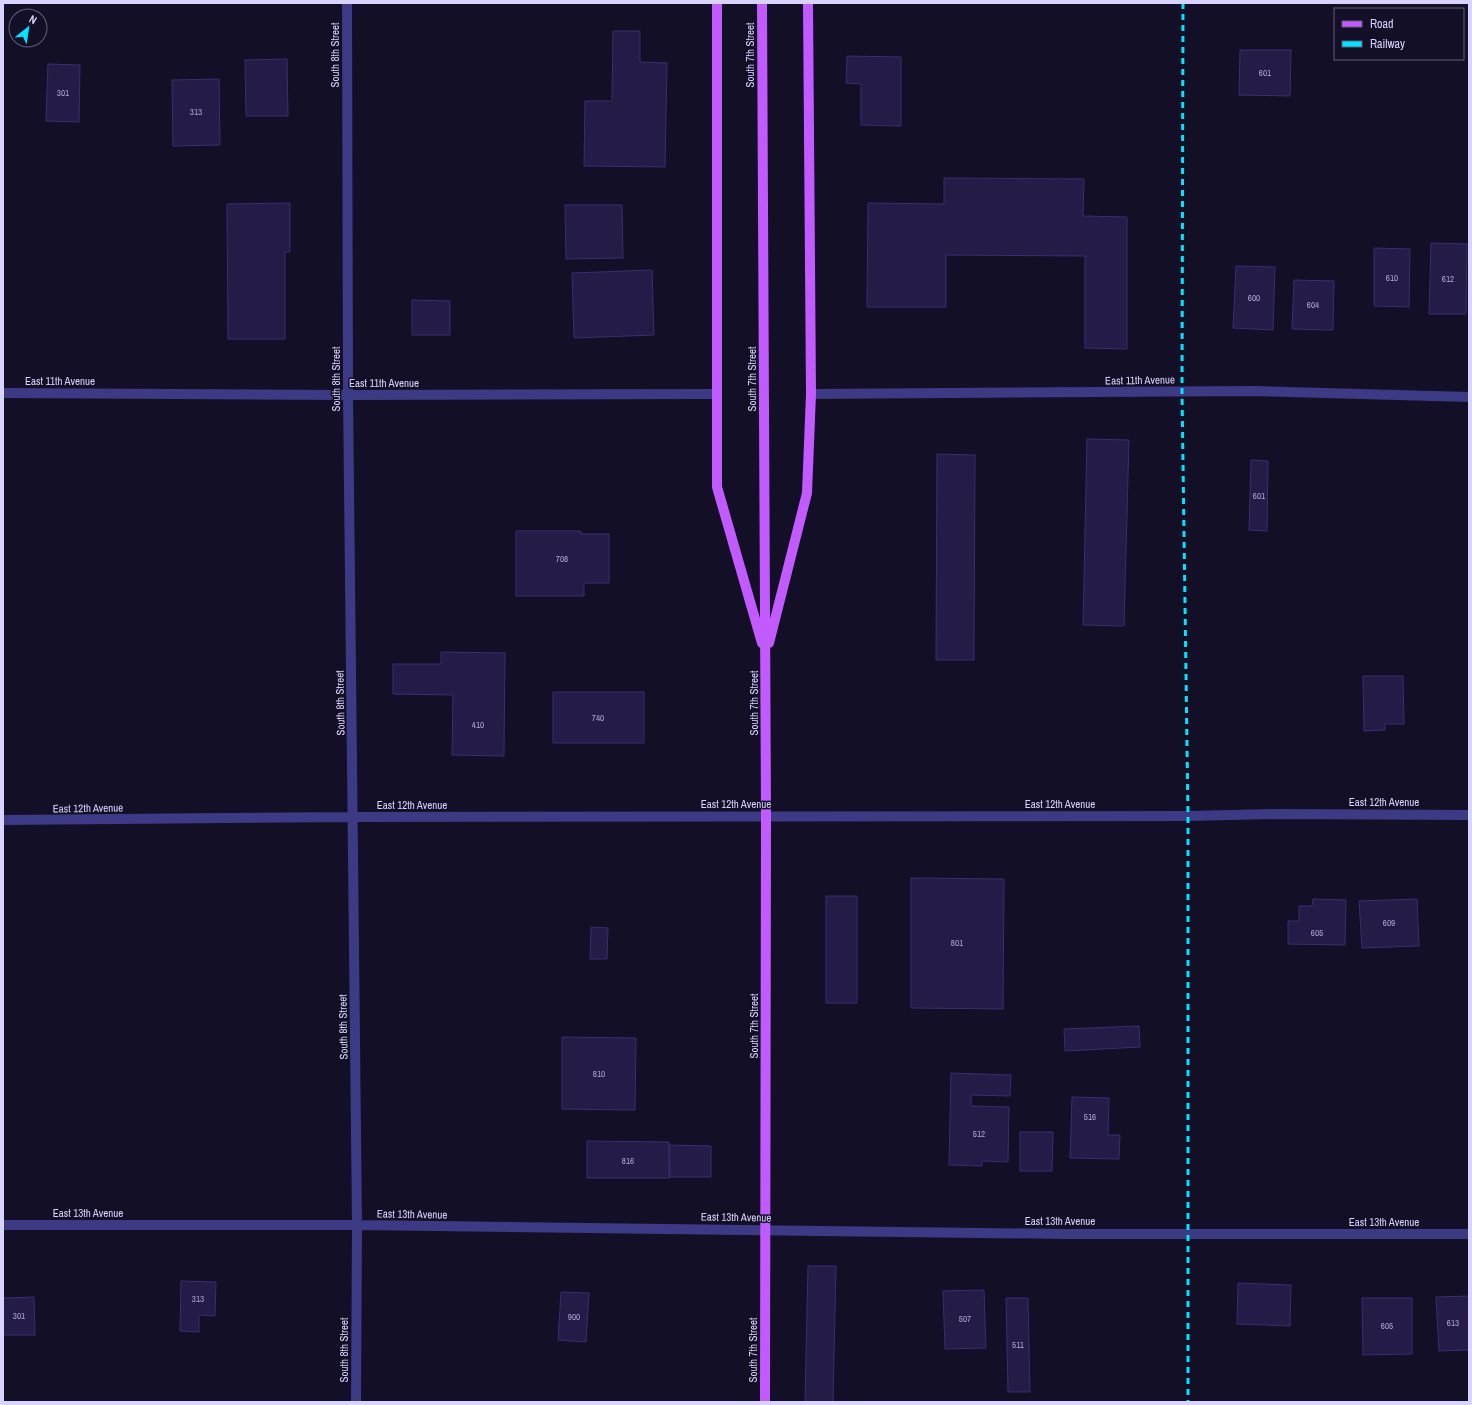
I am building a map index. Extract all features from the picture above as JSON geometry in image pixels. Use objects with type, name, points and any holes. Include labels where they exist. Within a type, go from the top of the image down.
[{"type":"main road","points":[[717,3],[717,487],[766,656]]},
{"type":"main road","name":"South 7th Street","points":[[762,3],[766,656],[765,1402]]},
{"type":"main road","points":[[766,656],[807,493],[811,394],[808,3]]},
{"type":"street","name":"South 8th Street","points":[[347,3],[348,395],[357,1225],[356,1402]]},
{"type":"street","name":"East 11th Avenue","points":[[811,394],[1256,391],[1469,397]]},
{"type":"street","name":"East 11th Avenue","points":[[3,393],[348,395],[716,394]]},
{"type":"street","name":"East 12th Avenue","points":[[3,820],[353,817],[1188,816],[1276,814],[1469,815]]},
{"type":"street","name":"East 13th Avenue","points":[[3,1225],[357,1225],[1074,1234],[1469,1234]]},
{"type":"building","points":[[613,31],[640,31],[640,62],[667,63],[665,167],[584,166],[585,101],[612,101]]},
{"type":"building","points":[[1240,50],[1291,50],[1290,96],[1239,95]]},
{"type":"building","points":[[847,56],[901,57],[901,126],[861,125],[861,84],[846,83]]},
{"type":"building","points":[[287,59],[288,116],[246,116],[245,60]]},
{"type":"building","points":[[48,64],[80,65],[79,122],[46,121]]},
{"type":"building","points":[[219,79],[220,145],[173,146],[172,80]]},
{"type":"building","points":[[944,178],[1084,179],[1083,216],[1127,217],[1127,349],[1085,348],[1085,256],[946,255],[946,307],[867,307],[868,203],[944,204]]},
{"type":"building","points":[[290,203],[290,252],[285,252],[285,339],[228,339],[227,204]]},
{"type":"building","points":[[565,205],[622,205],[623,258],[566,259]]},
{"type":"building","points":[[1431,243],[1467,244],[1466,314],[1429,314]]},
{"type":"building","points":[[1374,248],[1410,249],[1409,307],[1374,306]]},
{"type":"building","points":[[1236,266],[1275,267],[1273,330],[1233,328]]},
{"type":"building","points":[[652,270],[654,335],[574,338],[572,273]]},
{"type":"building","points":[[1294,280],[1334,281],[1333,330],[1292,329]]},
{"type":"building","points":[[412,300],[450,301],[450,335],[412,335]]},
{"type":"building","points":[[1087,439],[1129,440],[1124,626],[1083,625]]},
{"type":"building","points":[[937,454],[975,455],[974,660],[936,660]]},
{"type":"building","points":[[1251,460],[1268,461],[1267,531],[1249,530]]},
{"type":"building","points":[[516,531],[581,531],[581,534],[609,534],[609,583],[584,583],[584,596],[516,596]]},
{"type":"building","points":[[441,652],[505,653],[504,756],[452,755],[453,695],[393,694],[393,664],[441,664]]},
{"type":"building","points":[[1363,676],[1403,676],[1404,724],[1385,724],[1385,730],[1364,731]]},
{"type":"building","points":[[553,692],[644,692],[644,743],[553,743]]},
{"type":"building","points":[[911,878],[1004,879],[1003,1009],[911,1008]]},
{"type":"building","points":[[826,896],[857,896],[857,1003],[826,1003]]},
{"type":"building","points":[[1313,899],[1346,900],[1345,945],[1288,944],[1288,921],[1299,921],[1299,906],[1312,906]]},
{"type":"building","points":[[1417,899],[1419,946],[1362,948],[1359,901]]},
{"type":"building","points":[[591,927],[608,928],[607,959],[590,959]]},
{"type":"building","points":[[1139,1026],[1140,1047],[1065,1051],[1064,1029]]},
{"type":"building","points":[[562,1037],[636,1038],[635,1110],[562,1109]]},
{"type":"building","points":[[951,1073],[1011,1075],[1010,1096],[971,1095],[971,1106],[1009,1107],[1008,1162],[982,1161],[982,1166],[949,1165]]},
{"type":"building","points":[[1072,1097],[1109,1098],[1108,1135],[1120,1135],[1119,1159],[1070,1158]]},
{"type":"building","points":[[1020,1132],[1053,1132],[1052,1171],[1020,1171]]},
{"type":"building","points":[[587,1141],[669,1142],[670,1178],[587,1178]]},
{"type":"building","points":[[669,1145],[711,1146],[711,1177],[669,1177]]},
{"type":"building","points":[[808,1266],[836,1266],[833,1402],[805,1402]]},
{"type":"building","points":[[181,1281],[216,1282],[215,1316],[199,1315],[199,1332],[180,1331]]},
{"type":"building","points":[[1238,1283],[1291,1285],[1290,1326],[1237,1324]]},
{"type":"building","points":[[984,1290],[986,1348],[945,1349],[943,1291]]},
{"type":"building","points":[[561,1292],[589,1293],[586,1342],[558,1340]]},
{"type":"building","points":[[1469,1296],[1469,1350],[1439,1351],[1436,1297]]},
{"type":"building","points":[[34,1297],[35,1335],[3,1335],[3,1298]]},
{"type":"building","points":[[1006,1298],[1028,1298],[1030,1392],[1008,1392]]},
{"type":"building","points":[[1362,1298],[1412,1298],[1412,1354],[1363,1355]]},
{"type":"railway","points":[[1183,3],[1182,392],[1188,816],[1188,1402]]}]
